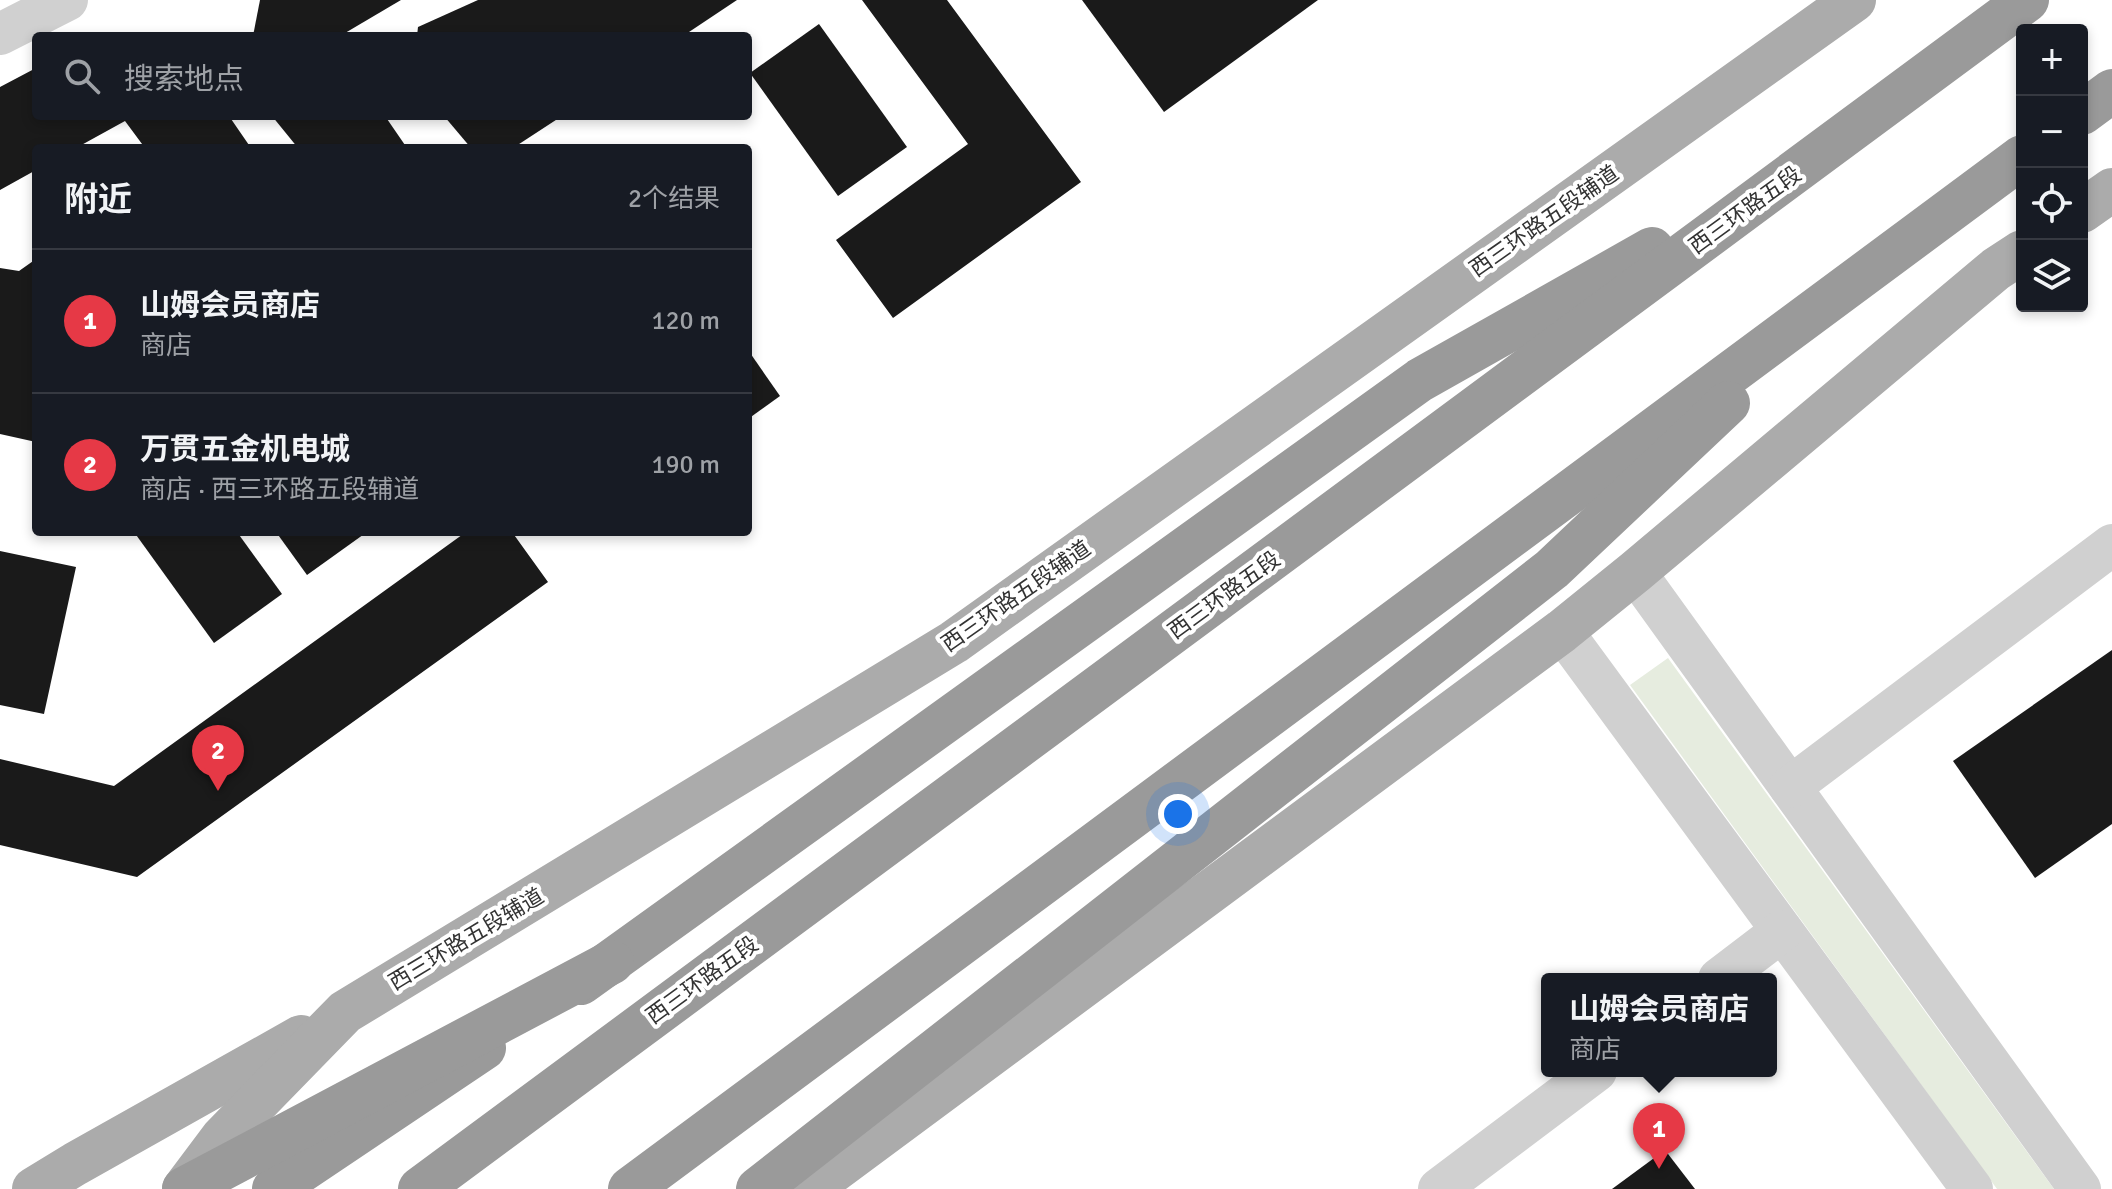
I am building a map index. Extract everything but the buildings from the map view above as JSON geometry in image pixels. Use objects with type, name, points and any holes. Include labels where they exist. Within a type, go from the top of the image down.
[{"type":"highway","name":"西三环路五段","points":[[420,1189],[2027,0]]},
{"type":"highway","points":[[2088,109],[2112,91]]},
{"type":"highway","points":[[274,1189],[612,962],[1420,380],[1821,153]]},
{"type":"highway","points":[[630,1189],[2016,161]]},
{"type":"highway","points":[[758,1189],[1552,569],[1881,260]]},
{"type":"highway","points":[[184,1189],[612,962]]},
{"type":"main road","name":"西三环路五段辅道","points":[[184,1189],[223,1137],[345,1012],[954,642],[1854,0]]},
{"type":"main road","points":[[2088,207],[2112,190]]},
{"type":"main road","points":[[809,1189],[1562,631],[1996,269],[2016,256]]},
{"type":"main road","points":[[34,1189],[345,1012]]},
{"type":"street","points":[[2,27],[67,0]]},
{"type":"street","points":[[1790,787],[2112,545]]},
{"type":"street","points":[[1635,572],[2080,1189]]},
{"type":"street","points":[[1562,631],[1972,1189]]},
{"type":"street","points":[[1727,973],[1782,931]]},
{"type":"street","points":[[1439,1189],[1588,1077]]},
{"type":"shaded area","points":[[1668,658],[2054,1189],[1997,1189],[1630,685]]},
{"type":"place","name":"万贯五金机电城","points":[[218,791]]},
{"type":"place","name":"山姆会员商店","points":[[1659,1169]]}]
